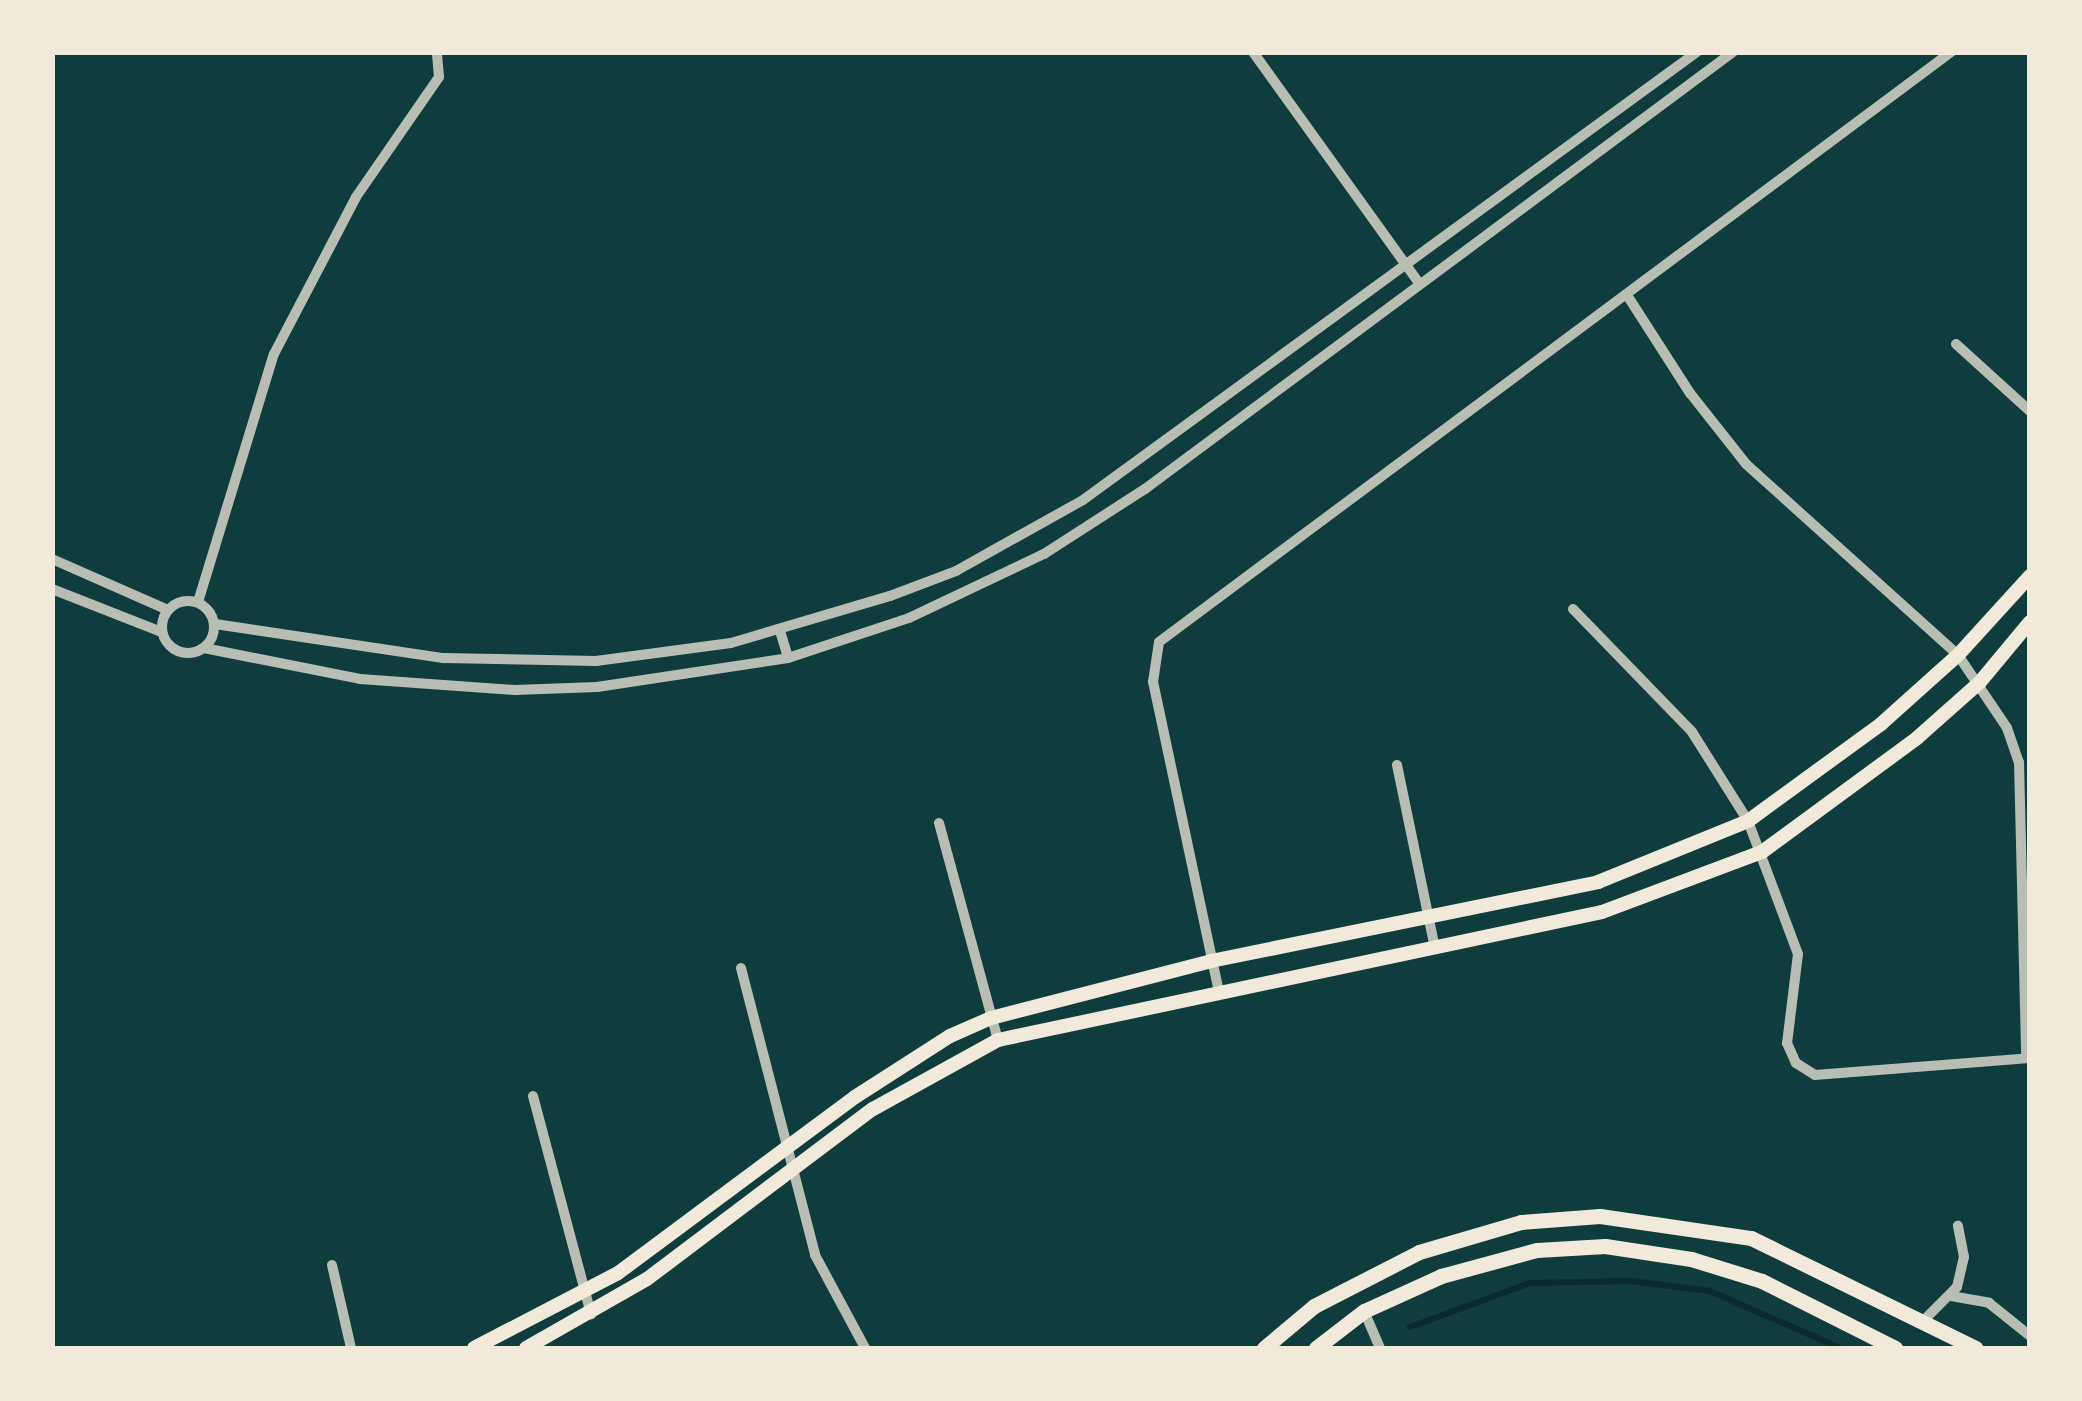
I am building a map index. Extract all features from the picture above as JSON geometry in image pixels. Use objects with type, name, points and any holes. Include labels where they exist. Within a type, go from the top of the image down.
[{"type":"main road","points":[[474,1348],[585,1294],[913,1058],[991,1018],[1211,960],[1598,882],[1748,821],[1881,724],[1958,655],[2030,576]]},
{"type":"main road","points":[[526,1348],[591,1315],[874,1109],[998,1040],[1602,912],[1762,852],[1858,786],[1980,682],[2030,622]]},
{"type":"main road","points":[[1264,1348],[1351,1283],[1474,1234],[1562,1217],[1689,1224],[1751,1238],[1976,1348]]},
{"type":"main road","points":[[1680,1258],[1689,1224]]},
{"type":"main road","points":[[1316,1348],[1364,1312],[1441,1276],[1537,1250],[1605,1246],[1680,1258],[1762,1282],[1895,1348]]},
{"type":"street","points":[[198,602],[274,354],[356,198],[439,77],[437,52]]},
{"type":"street","points":[[1254,52],[1419,283]]},
{"type":"street","points":[[198,602],[214,624],[370,649],[516,662],[656,656],[780,632],[956,571],[1130,468],[1404,262],[1697,52]]},
{"type":"street","points":[[52,589],[162,632],[177,651],[204,648],[360,679],[515,690],[657,682],[788,658],[970,591],[1044,554],[1145,488],[1733,52]]},
{"type":"street","points":[[1219,992],[1151,670],[1160,642],[1951,52]]},
{"type":"street","points":[[1573,609],[1692,732],[1748,821],[1798,954],[1788,1043],[1805,1070],[1815,1075],[2028,1058],[2019,762],[1980,682],[1958,655],[1746,464],[1690,393],[1627,295]]},
{"type":"street","points":[[1956,344],[2030,412]]},
{"type":"street","points":[[1130,468],[1145,488]]},
{"type":"street","points":[[52,559],[168,610]]},
{"type":"street","points":[[162,632],[168,610],[180,602],[198,602]]},
{"type":"street","points":[[204,648],[214,624]]},
{"type":"street","points":[[780,632],[788,658]]},
{"type":"street","points":[[1397,765],[1435,949]]},
{"type":"street","points":[[940,822],[998,1040]]},
{"type":"street","points":[[740,968],[815,1255],[865,1348]]},
{"type":"street","points":[[534,1096],[591,1315]]},
{"type":"street","points":[[1922,1321],[1951,1296],[1964,1257],[1958,1226]]},
{"type":"street","points":[[332,1266],[351,1348]]},
{"type":"street","points":[[1951,1296],[1975,1296],[2030,1336]]},
{"type":"street","points":[[1364,1312],[1380,1348]]},
{"type":"waterway","points":[[1410,1327],[1530,1283],[1631,1281],[1710,1291],[1840,1348]]}]
